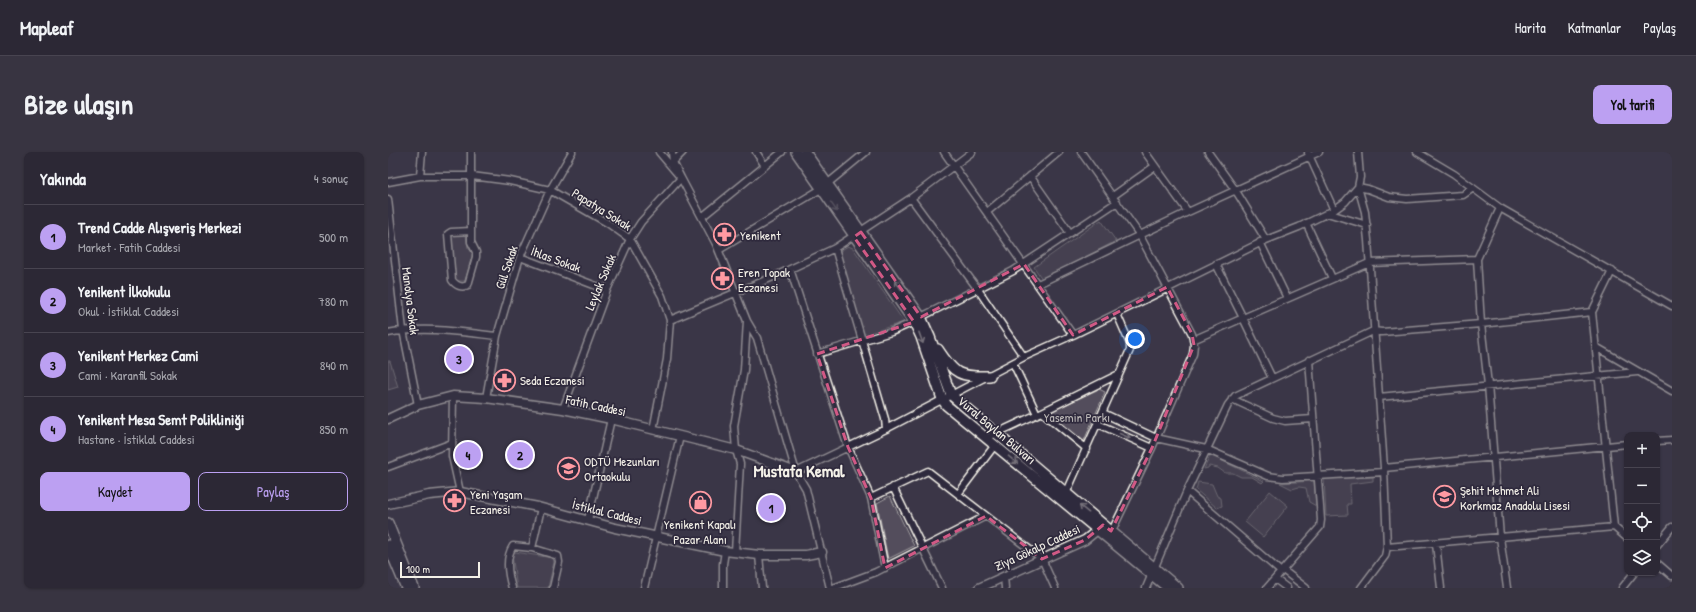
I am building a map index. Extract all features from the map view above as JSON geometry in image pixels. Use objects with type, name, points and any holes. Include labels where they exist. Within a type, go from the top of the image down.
[{"type":"main road","name":"Vural Baylan Bulvarı","points":[[796,152],[824,187],[930,337],[951,395],[1065,498],[1153,571],[1178,588]]},
{"type":"main road","name":"Vural Baylan Bulvarı","points":[[805,152],[824,187]]},
{"type":"main road","name":"Vural Baylan Bulvarı","points":[[917,320],[921,337],[942,399],[946,404],[995,446],[1065,498]]},
{"type":"main road","points":[[930,337],[949,365],[956,372],[964,376],[990,376]]},
{"type":"main road","points":[[388,523],[414,588]]},
{"type":"main road","points":[[388,545],[406,588]]},
{"type":"main road","name":"Vural Baylan Bulvarı","points":[[1153,571],[1168,588]]},
{"type":"street","points":[[420,176],[422,152]]},
{"type":"street","points":[[471,152],[472,176],[471,243],[476,252],[476,258],[468,285],[456,285],[452,280],[448,234],[451,232],[471,231]]},
{"type":"street","name":"Gül Sokak","points":[[486,398],[497,336],[520,258],[550,190],[572,152]]},
{"type":"street","points":[[659,152],[681,178]]},
{"type":"street","points":[[672,152],[673,162],[719,250],[747,321],[757,338],[796,472],[806,488],[832,588],[884,568],[986,516]]},
{"type":"street","points":[[673,162],[683,152]]},
{"type":"street","points":[[756,152],[765,166]]},
{"type":"street","points":[[702,217],[782,152]]},
{"type":"street","points":[[944,152],[1073,335]]},
{"type":"street","points":[[670,320],[790,269],[835,248],[858,235],[911,198],[972,152]]},
{"type":"street","points":[[987,212],[1059,152]]},
{"type":"street","points":[[1081,152],[1140,234],[1192,334],[1193,340],[1193,354],[1152,448],[1110,535]]},
{"type":"street","points":[[1145,152],[1188,212]]},
{"type":"street","points":[[1208,152],[1236,191],[1263,241],[1287,298]]},
{"type":"street","points":[[1038,284],[1140,234],[1236,191],[1308,154],[1319,152]]},
{"type":"street","points":[[1358,152],[1360,177],[1358,187],[1363,203],[1366,225],[1379,397],[1387,547],[1378,566],[1361,588]]},
{"type":"street","points":[[1417,152],[1454,174],[1500,208],[1672,306]]},
{"type":"street","points":[[719,250],[824,187],[864,153]]},
{"type":"street","points":[[1308,154],[1334,210]]},
{"type":"street","points":[[1113,196],[1155,166]]},
{"type":"street","name":"Papatya Sokak","points":[[388,182],[420,176],[472,176],[510,181],[550,190],[609,224],[630,239],[662,296],[670,320],[667,359],[653,430]]},
{"type":"street","points":[[1030,176],[1070,233]]},
{"type":"street","name":"Leylak Sokak","points":[[563,409],[607,290],[630,239],[641,222],[681,178]]},
{"type":"street","points":[[1358,187],[1389,197],[1407,199],[1463,195],[1473,188]]},
{"type":"street","points":[[796,472],[886,429],[1024,357],[1117,314],[1167,287],[1263,241],[1306,224],[1334,210],[1345,202],[1358,187]]},
{"type":"street","points":[[911,198],[977,288],[1024,357]]},
{"type":"street","name":"Manolya Sokak","points":[[388,199],[403,330],[418,405]]},
{"type":"street","points":[[817,354],[891,332],[917,320],[1024,264],[1117,202]]},
{"type":"street","points":[[1500,208],[1477,259],[1481,324],[1488,385],[1500,537],[1507,588]]},
{"type":"street","points":[[1327,213],[1366,225]]},
{"type":"street","points":[[1306,224],[1332,278]]},
{"type":"street","points":[[835,248],[885,419],[886,429]]},
{"type":"street","name":"İhlas Sokak","points":[[520,258],[607,290]]},
{"type":"street","points":[[1193,340],[1369,263],[1477,259]]},
{"type":"street","points":[[1216,264],[1272,378]]},
{"type":"street","points":[[790,269],[848,447],[871,498],[884,568]]},
{"type":"street","points":[[1612,271],[1592,312],[1614,527],[1624,535]]},
{"type":"street","points":[[1146,588],[1206,449],[1228,405],[1235,396],[1373,331],[1382,332],[1481,324],[1592,312]]},
{"type":"street","points":[[1065,498],[1126,360],[1130,344],[1117,314]]},
{"type":"street","points":[[735,552],[740,464],[736,450],[734,426],[744,370],[747,321]]},
{"type":"street","points":[[388,333],[403,330],[454,331],[497,336]]},
{"type":"street","points":[[1596,347],[1672,391]]},
{"type":"street","points":[[1267,588],[1320,527],[1319,476],[1309,360]]},
{"type":"street","points":[[1013,363],[1040,413],[1087,449]]},
{"type":"street","points":[[1379,397],[1488,385],[1637,372]]},
{"type":"street","points":[[986,438],[1119,374]]},
{"type":"street","points":[[453,396],[452,443],[455,476],[460,492]]},
{"type":"street","name":"Fatih Caddesi","points":[[388,418],[418,405],[453,396],[486,398],[563,409],[611,419],[736,450],[796,472]]},
{"type":"street","points":[[1232,399],[1285,422],[1313,419]]},
{"type":"street","points":[[1103,413],[1156,438],[1206,449],[1268,476],[1283,478],[1384,470],[1494,457],[1624,444]]},
{"type":"street","points":[[588,520],[611,419]]},
{"type":"street","points":[[1098,424],[1152,448]]},
{"type":"street","points":[[644,588],[680,436]]},
{"type":"street","points":[[1660,442],[1672,440]]},
{"type":"street","points":[[388,467],[452,443]]},
{"type":"street","points":[[958,494],[995,446]]},
{"type":"street","points":[[871,498],[928,471],[1042,560],[1055,588]]},
{"type":"street","points":[[893,488],[924,548],[942,588]]},
{"type":"street","points":[[1187,491],[1282,571],[1306,588]]},
{"type":"street","name":"İstiklal Caddesi","points":[[388,504],[429,495],[460,492],[541,508],[725,551],[758,555],[806,555],[822,552]]},
{"type":"street","points":[[532,548],[541,508]]},
{"type":"street","points":[[1387,547],[1436,544],[1614,527]]},
{"type":"street","points":[[1660,541],[1672,527]]},
{"type":"street","name":"Ziya Gökalp Caddesi","points":[[979,588],[1085,540],[1101,528]]},
{"type":"street","points":[[1436,544],[1441,588]]},
{"type":"street","points":[[512,588],[509,581],[508,557],[513,546],[532,548],[558,556],[559,562],[553,588]]},
{"type":"street","points":[[723,588],[723,564],[725,551]]},
{"type":"street","points":[[758,555],[762,588]]},
{"type":"street","points":[[1660,566],[1672,576]]},
{"type":"street","points":[[1004,576],[1005,588]]},
{"type":"street","points":[[1622,588],[1632,576]]},
{"type":"street","points":[[1275,578],[1287,588]]},
{"type":"highlighted area","points":[[861,232],[921,317],[1024,264],[1073,335],[1167,287],[1192,334],[1194,345],[1152,448],[1111,531],[1103,525],[1085,540],[1042,559],[986,516],[885,568],[871,498],[848,447],[817,354],[914,322],[854,237]]},
{"type":"green space","points":[[1101,220],[1116,241],[1042,279],[1034,267]]},
{"type":"green space","points":[[451,235],[466,235],[468,248],[473,253],[465,281],[455,281],[453,274]]},
{"type":"green space","points":[[848,246],[853,248],[904,322],[863,335],[840,255],[840,251]]},
{"type":"green space","points":[[388,361],[390,361],[398,387],[388,390]]},
{"type":"green space","name":"Yasemin Parkı","points":[[1099,389],[1105,392],[1083,443],[1055,419],[1052,411]]},
{"type":"green space","points":[[1210,456],[1264,481],[1262,483],[1252,477],[1241,477],[1233,473],[1225,473],[1218,468],[1209,466],[1208,468],[1204,469]]},
{"type":"green space","points":[[1373,477],[1373,481],[1350,484],[1351,504],[1347,504],[1348,515],[1326,516],[1324,479]]},
{"type":"green space","points":[[1314,481],[1316,506],[1309,502],[1306,488],[1299,487],[1292,489],[1280,483]]},
{"type":"green space","points":[[1198,482],[1212,484],[1217,496],[1221,498],[1222,506],[1217,508],[1196,490]]},
{"type":"green space","points":[[1270,491],[1288,506],[1263,537],[1245,522]]},
{"type":"green space","points":[[890,496],[914,546],[888,559],[877,503]]},
{"type":"green space","points":[[515,552],[553,558],[554,562],[548,588],[517,588],[512,555]]},
{"type":"place","name":"Yenikent","points":[[725,235]]},
{"type":"place","name":"Eren Topak Eczanesi","points":[[722,279]]},
{"type":"place","name":"Yenikent Merkez Cami","points":[[459,359]]},
{"type":"place","name":"Seda Eczanesi","points":[[505,380]]},
{"type":"place","name":"Yenikent Mesa Semt Polikliniği","points":[[468,455]]},
{"type":"place","name":"Yenikent İlkokulu","points":[[520,455]]},
{"type":"place","name":"ODTÜ Mezunları Ortaokulu","points":[[569,468]]},
{"type":"place","name":"Şehit Mehmet Ali Korkmaz Anadolu Lisesi","points":[[1444,497]]},
{"type":"place","name":"Yeni Yaşam Eczanesi","points":[[454,501]]},
{"type":"place","name":"Yenikent Kapalı Pazar Alanı","points":[[700,502]]},
{"type":"place","name":"Trend Cadde Alışveriş Merkezi","points":[[771,508]]},
{"type":"district","name":"Mustafa Kemal","points":[[799,470]]}]
